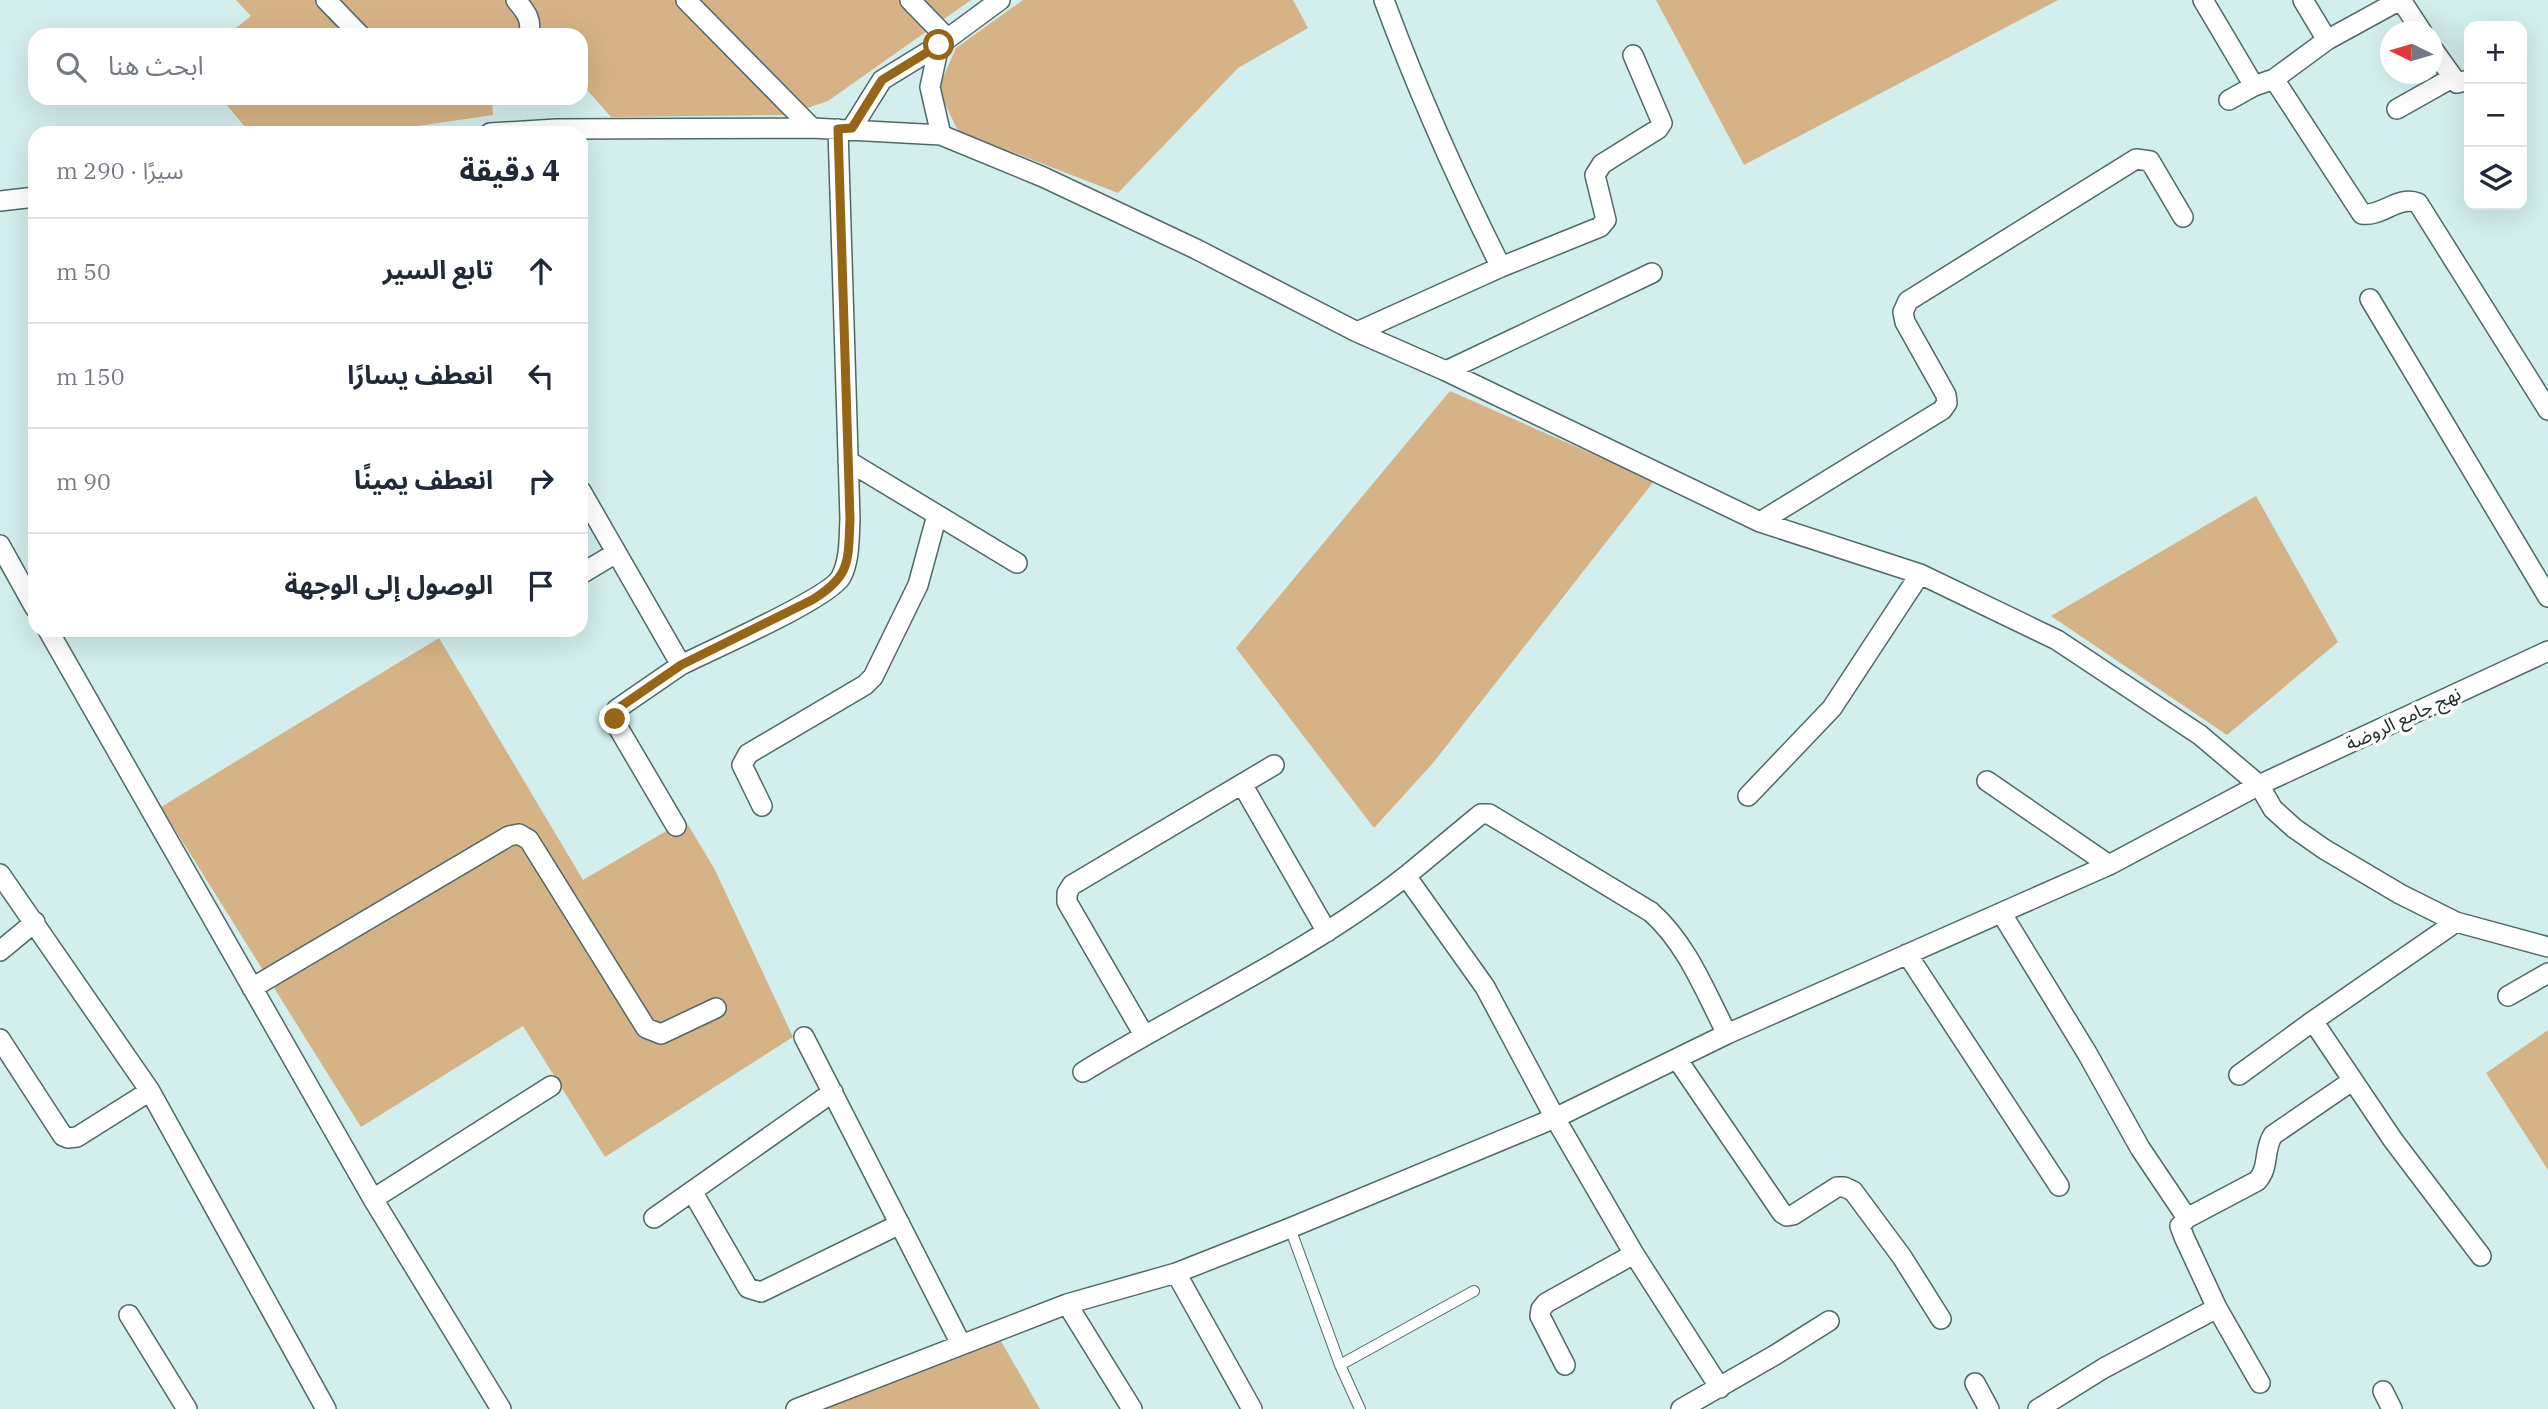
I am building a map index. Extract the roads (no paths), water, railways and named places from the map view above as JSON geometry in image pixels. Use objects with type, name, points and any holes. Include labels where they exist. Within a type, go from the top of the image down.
[{"type":"street","points":[[326,0],[353,28]]},
{"type":"street","points":[[516,0],[527,13],[530,28]]},
{"type":"street","points":[[686,0],[812,128]]},
{"type":"street","points":[[910,0],[943,41]]},
{"type":"street","points":[[676,826],[616,724],[617,709],[681,665],[834,587],[843,570],[849,545],[845,129],[882,80],[1000,0]]},
{"type":"street","points":[[1384,0],[1413,81],[1501,267]]},
{"type":"street","points":[[2203,0],[2253,86]]},
{"type":"street","points":[[2303,0],[2327,40]]},
{"type":"street","points":[[2228,100],[2253,86],[2274,79],[2327,40],[2400,0],[2414,21]]},
{"type":"street","points":[[941,135],[930,88],[943,41]]},
{"type":"street","points":[[1357,332],[1501,267],[1600,227],[1606,220],[1595,175],[1597,169],[1658,129],[1662,123],[1633,55]]},
{"type":"street","points":[[2397,109],[2461,79],[2443,60]]},
{"type":"street","points":[[2274,79],[2362,214],[2369,215],[2404,201],[2418,203],[2548,410]]},
{"type":"street","points":[[588,130],[812,128],[941,135],[1043,177],[1184,243],[1357,332],[1446,371],[1760,522],[1920,574],[2057,640],[2200,735],[2259,785],[2273,809],[2294,828],[2400,894],[2456,922],[2548,947]]},
{"type":"street","points":[[1760,522],[1942,410],[1947,403],[1946,396],[1905,322],[1903,312],[1908,301],[2136,159],[2150,161],[2183,217]]},
{"type":"street","points":[[0,201],[28,198]]},
{"type":"street","points":[[1446,371],[1652,273]]},
{"type":"street","points":[[2370,299],[2548,597]]},
{"type":"street","points":[[848,461],[1017,563]]},
{"type":"street","points":[[588,503],[681,665]]},
{"type":"street","points":[[762,806],[742,765],[744,760],[748,754],[865,685],[873,677],[918,585],[937,515]]},
{"type":"street","points":[[0,545],[28,595]]},
{"type":"street","points":[[588,569],[616,553]]},
{"type":"street","points":[[1748,796],[1832,708],[1920,574]]},
{"type":"street","points":[[52,637],[373,1199],[501,1409]]},
{"type":"street","name":"نهج جامع الروضة","points":[[796,1409],[1067,1304],[1176,1273],[1555,1118],[1727,1034],[2002,914],[2109,864],[2259,785],[2548,650]]},
{"type":"street","points":[[1144,1035],[1066,902],[1067,893],[1072,885],[1274,765]]},
{"type":"street","points":[[1987,780],[2109,864]]},
{"type":"street","points":[[1242,784],[1327,932]]},
{"type":"street","points":[[1083,1072],[1327,932],[1367,906],[1481,814],[1489,814],[1651,912],[1665,924],[1681,944],[1727,1034]]},
{"type":"street","points":[[252,988],[509,836],[519,834],[529,840],[646,1028],[661,1034],[716,1008]]},
{"type":"street","points":[[0,874],[150,1091],[326,1409]]},
{"type":"street","points":[[1406,876],[1485,987],[1555,1118],[1634,1254],[1720,1388]]},
{"type":"street","points":[[2002,914],[2087,1053],[2140,1148],[2187,1218]]},
{"type":"street","points":[[0,951],[35,922]]},
{"type":"street","points":[[2239,1075],[2456,922]]},
{"type":"street","points":[[1907,954],[2059,1186]]},
{"type":"street","points":[[2508,996],[2548,973]]},
{"type":"street","points":[[2312,1021],[2430,1191],[2481,1256]]},
{"type":"street","points":[[804,1037],[961,1344]]},
{"type":"street","points":[[0,1039],[63,1136],[68,1138],[77,1137],[150,1091]]},
{"type":"street","points":[[1677,1059],[1782,1213],[1793,1215],[1836,1187],[1853,1191],[1902,1257],[1941,1319]]},
{"type":"street","points":[[2260,1383],[2217,1308],[2180,1226],[2187,1218],[2257,1181],[2264,1174],[2269,1141],[2273,1135],[2352,1081]]},
{"type":"street","points":[[373,1199],[551,1086]]},
{"type":"street","points":[[654,1218],[833,1091]]},
{"type":"street","points":[[692,1191],[748,1287],[754,1291],[761,1292],[900,1224]]},
{"type":"street","points":[[1565,1365],[1540,1316],[1541,1309],[1546,1303],[1634,1254]]},
{"type":"street","points":[[1176,1273],[1252,1409]]},
{"type":"street","points":[[1067,1304],[1132,1409]]},
{"type":"street","points":[[2038,1409],[2104,1368],[2217,1308]]},
{"type":"street","points":[[129,1315],[187,1409]]},
{"type":"street","points":[[1681,1409],[1829,1321]]},
{"type":"street","points":[[1975,1383],[1989,1409]]},
{"type":"street","points":[[2383,1391],[2392,1409]]},
{"type":"lane","points":[[1290,1228],[1340,1366],[1360,1409]]},
{"type":"lane","points":[[1340,1366],[1474,1291]]}]
